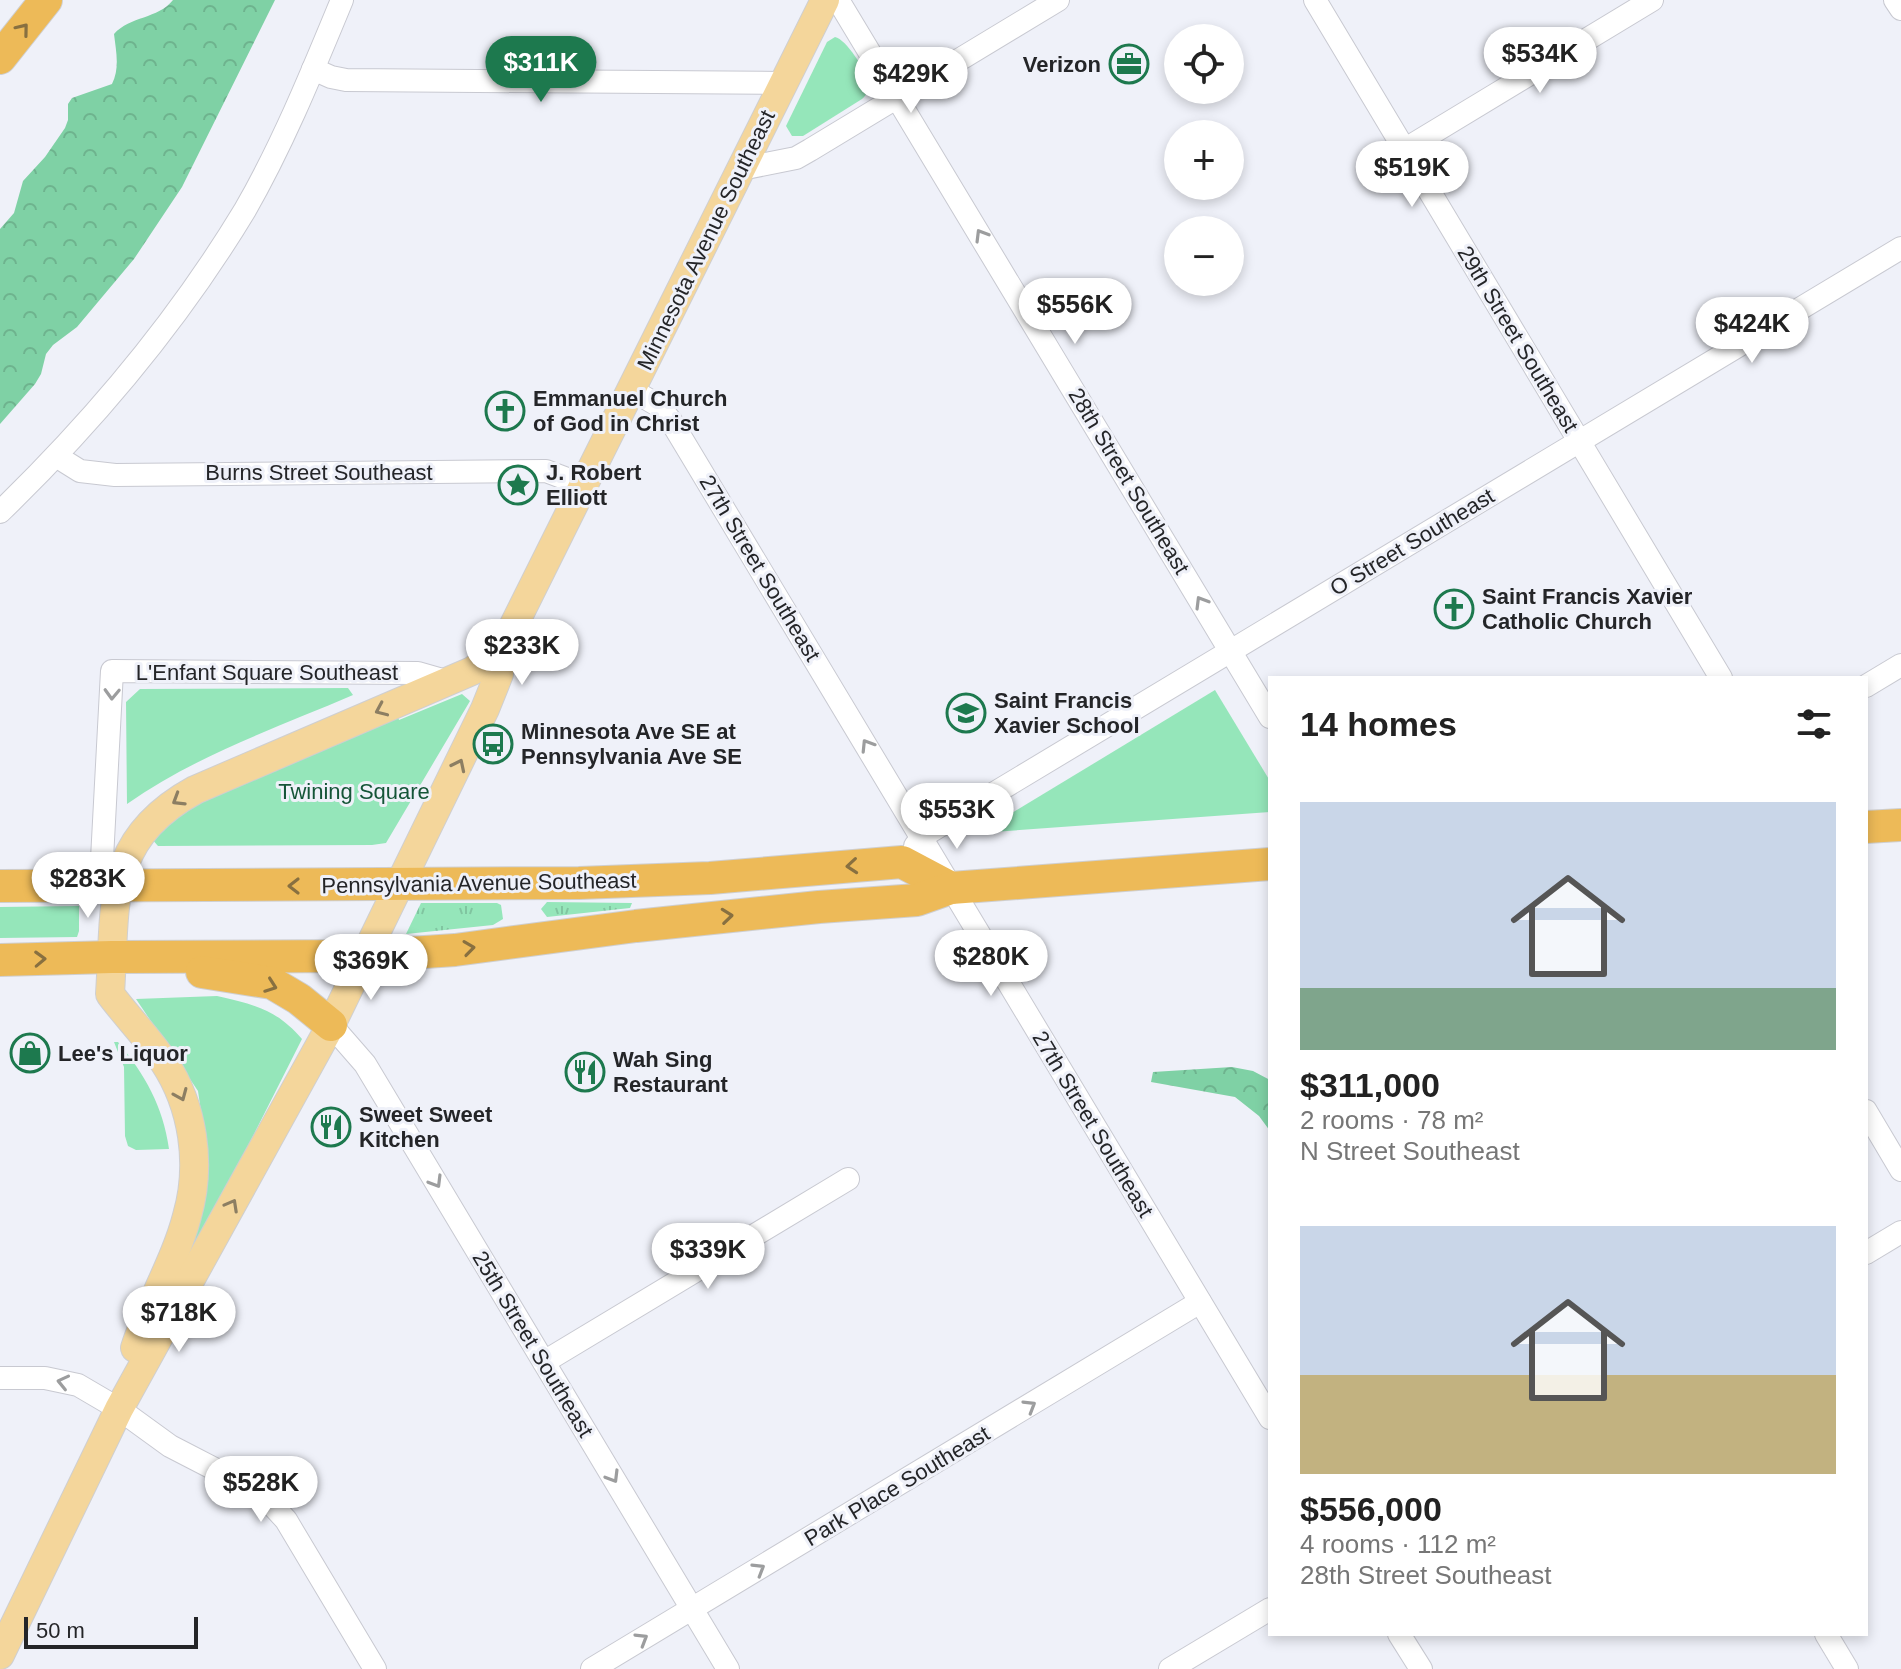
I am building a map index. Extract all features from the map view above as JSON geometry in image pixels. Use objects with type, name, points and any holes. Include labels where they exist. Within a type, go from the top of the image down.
[{"type":"highway","points":[[0,58],[46,0]]},
{"type":"highway","points":[[1868,827],[1901,825]]},
{"type":"highway","points":[[902,862],[951,888]]},
{"type":"highway","name":"Pennsylvania Avenue Southeast","points":[[0,886],[579,883],[710,878],[902,862]]},
{"type":"highway","name":"Pennsylvania Avenue Southeast","points":[[0,960],[365,956],[455,950],[636,926],[917,900],[951,888],[1268,864]]},
{"type":"highway","points":[[112,957],[272,983],[299,999],[331,1025]]},
{"type":"main road","name":"Minnesota Avenue Southeast","points":[[0,1655],[119,1409],[331,1025],[485,709],[499,674],[501,651],[825,0]]},
{"type":"main road","name":"Minnesota Avenue Southeast","points":[[119,1409],[136,1344],[188,1215],[194,1159],[188,1112],[174,1079],[110,994],[112,957],[104,886],[136,839],[179,799],[472,671],[501,651]]},
{"type":"street","points":[[0,512],[56,456],[142,357],[213,260],[246,207],[313,69],[342,0]]},
{"type":"street","name":"28th Street Southeast","points":[[838,0],[1268,714]]},
{"type":"street","points":[[741,169],[796,158],[1058,0]]},
{"type":"street","name":"29th Street Southeast","points":[[1315,0],[1720,676]]},
{"type":"street","points":[[1404,150],[1652,0]]},
{"type":"street","points":[[1895,0],[1901,9]]},
{"type":"street","points":[[313,69],[346,80],[783,83]]},
{"type":"street","name":"O Street Southeast","points":[[902,862],[923,836],[1901,248]]},
{"type":"street","name":"27th Street Southeast","points":[[632,390],[655,403],[671,421],[1268,1415]]},
{"type":"street","name":"Burns Street Southeast","points":[[56,456],[80,471],[115,475],[546,471],[583,485]]},
{"type":"street","points":[[1868,685],[1901,665]]},
{"type":"street","name":"L'Enfant Square Southeast","points":[[104,886],[102,859],[109,775],[112,671],[418,673],[446,681]]},
{"type":"street","name":"25th Street Southeast","points":[[331,1025],[365,1064],[728,1669]]},
{"type":"street","points":[[1868,1114],[1901,1170]]},
{"type":"street","points":[[544,1362],[848,1179]]},
{"type":"street","points":[[1868,1252],[1901,1232]]},
{"type":"street","name":"Park Place Southeast","points":[[592,1669],[1200,1302]]},
{"type":"street","points":[[0,1378],[45,1378],[78,1385],[119,1409],[170,1446],[254,1487],[275,1505],[375,1669]]},
{"type":"street","points":[[1170,1669],[1268,1610]]},
{"type":"street","points":[[1400,1636],[1421,1669]]},
{"type":"street","points":[[1827,1636],[1847,1669]]},
{"type":"green space","points":[[173,0],[275,0],[182,187],[134,259],[77,327],[46,354],[35,384],[0,424],[0,229],[14,213],[23,181],[65,128],[68,104],[72,98],[112,84],[117,66],[114,34],[128,24],[160,11]]},
{"type":"green space","points":[[835,37],[845,43],[860,63],[869,82],[868,92],[862,99],[803,136],[792,136],[786,126],[827,42]]},
{"type":"green space","name":"Twining Square","points":[[348,688],[353,695],[208,757],[127,804],[126,702],[140,689]]},
{"type":"green space","points":[[1215,690],[1268,778],[1268,812],[979,833]]},
{"type":"green space","name":"Twining Square","points":[[462,694],[470,701],[386,843],[158,846],[151,838],[182,808],[397,714],[399,720]]},
{"type":"green space","points":[[547,902],[632,903],[630,908],[547,917],[541,909]]},
{"type":"green space","points":[[421,903],[497,903],[501,905],[503,919],[493,925],[406,934]]},
{"type":"green space","points":[[79,906],[77,937],[0,938],[0,907]]},
{"type":"green space","points":[[217,996],[243,1002],[274,1015],[302,1039],[143,1354],[205,1139],[198,1091],[136,999]]},
{"type":"green space","points":[[114,1042],[118,1042],[128,1054],[151,1092],[169,1149],[136,1150],[128,1146],[125,1136],[124,1067]]},
{"type":"green space","points":[[1232,1067],[1253,1071],[1268,1079],[1268,1128],[1259,1116],[1235,1097],[1151,1082],[1153,1072]]},
{"type":"place","name":"Verizon","points":[[1129,64]]},
{"type":"place","name":"Emmanuel Church of God in Christ","points":[[505,411]]},
{"type":"place","name":"J. Robert Elliott","points":[[518,485]]},
{"type":"place","name":"Saint Francis Xavier Catholic Church","points":[[1454,609]]},
{"type":"place","name":"Saint Francis Xavier School","points":[[966,713]]},
{"type":"place","name":"Minnesota Ave SE at Pennsylvania Ave SE","points":[[493,744]]},
{"type":"place","name":"Lee's Liquor","points":[[30,1053]]},
{"type":"place","name":"Wah Sing Restaurant","points":[[585,1072]]},
{"type":"place","name":"Sweet Sweet Kitchen","points":[[331,1127]]}]
